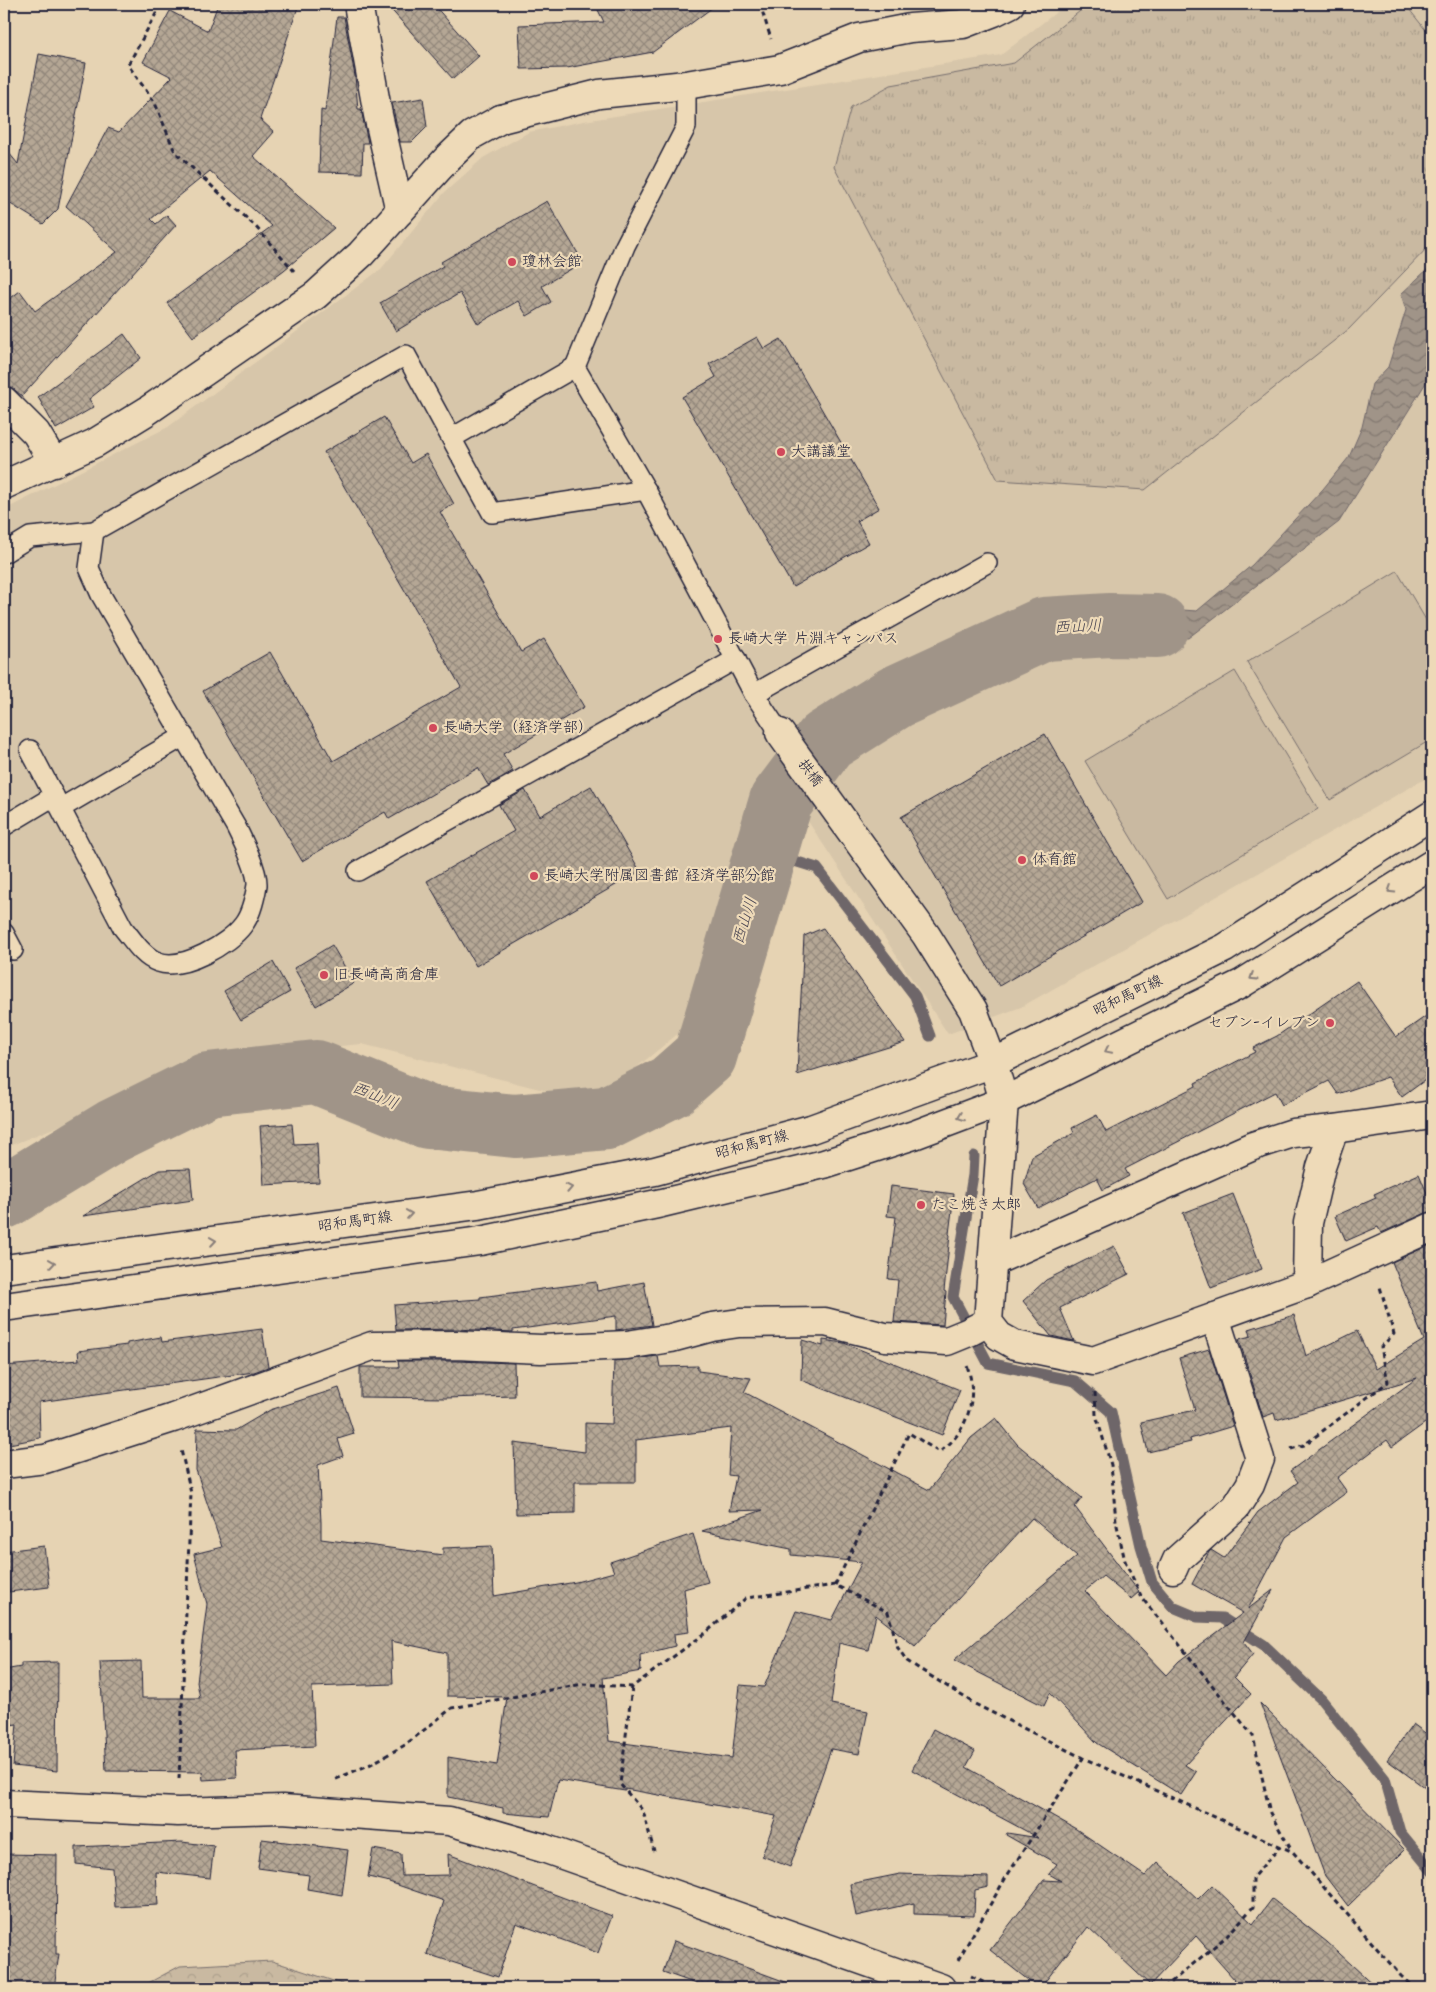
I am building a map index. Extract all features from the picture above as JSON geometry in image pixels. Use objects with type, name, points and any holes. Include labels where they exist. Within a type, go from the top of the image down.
[{"type":"street","points":[[358,4],[378,116],[400,211]]},
{"type":"street","points":[[4,485],[95,443],[148,411],[316,295],[361,254],[447,159],[472,135],[501,119],[599,94],[686,85],[780,70],[859,38],[910,28],[963,24],[1010,4]]},
{"type":"street","points":[[4,401],[36,433],[54,463]]},
{"type":"street","name":"拱橋","points":[[780,733],[839,812],[926,935],[973,1010],[993,1064],[1004,1101]]},
{"type":"street","name":"昭和馬町線","points":[[4,1269],[478,1205],[655,1172],[811,1129],[993,1064],[1225,948],[1432,815]]},
{"type":"street","points":[[4,1306],[480,1241],[662,1203],[824,1164],[914,1135],[1004,1101],[1241,984],[1432,864]]},
{"type":"street","points":[[974,1329],[992,1262],[1004,1101]]},
{"type":"street","points":[[992,1262],[1254,1146],[1294,1132],[1334,1129],[1432,1115]]},
{"type":"street","points":[[1307,1284],[1308,1222],[1321,1167],[1334,1129]]},
{"type":"street","points":[[4,1464],[45,1459],[173,1418],[372,1346],[456,1345],[541,1349],[628,1345],[739,1323],[825,1322],[885,1337],[947,1341],[974,1329],[999,1336],[1014,1345],[1093,1361],[1307,1284],[1432,1227]]},
{"type":"street","points":[[1173,1569],[1177,1560],[1236,1507],[1250,1485],[1260,1459],[1215,1317]]},
{"type":"street","points":[[4,1804],[178,1812],[282,1809],[449,1821],[543,1848],[664,1891],[948,1978]]},
{"type":"lane","points":[[452,438],[575,367],[625,246],[686,126],[686,85]]},
{"type":"lane","points":[[4,553],[30,537],[94,531],[406,355],[492,513],[646,490]]},
{"type":"lane","points":[[575,367],[646,490],[754,694],[780,733]]},
{"type":"lane","points":[[30,750],[123,928],[142,952],[159,963],[182,962],[208,953],[232,936],[244,924],[250,912],[257,883],[251,859],[236,827],[101,595],[89,568],[94,531]]},
{"type":"lane","points":[[754,694],[987,563]]},
{"type":"lane","points":[[358,871],[736,659]]},
{"type":"lane","points":[[4,826],[58,802],[184,736]]},
{"type":"lane","points":[[4,933],[13,950]]},
{"type":"path","points":[[157,4],[158,10],[128,65],[155,103],[174,152],[255,226],[316,295]]},
{"type":"path","points":[[1260,1459],[1304,1445],[1388,1382],[1381,1347],[1394,1334],[1371,1255]]},
{"type":"path","points":[[836,1585],[909,1433],[939,1452],[949,1446],[966,1419],[972,1400],[969,1372],[974,1329]]},
{"type":"path","points":[[173,1418],[192,1493],[178,1812]]},
{"type":"path","points":[[340,1776],[371,1764],[405,1745],[452,1708],[584,1684],[632,1687],[703,1635],[746,1598],[836,1585],[888,1612],[898,1648],[907,1661],[975,1704],[1083,1758],[1293,1852]]},
{"type":"path","points":[[632,1687],[620,1784],[643,1812],[664,1891]]},
{"type":"path","points":[[1253,1736],[1270,1813],[1293,1852],[1401,1976],[1414,1988]]},
{"type":"path","points":[[948,1978],[1005,1879],[1083,1758]]},
{"type":"path","points":[[1164,1988],[1227,1936],[1253,1907],[1253,1877],[1280,1847]]},
{"type":"shaded area","name":"長崎大学 片淵キャンパス","points":[[1067,4],[1425,4],[1432,13],[1432,775],[1021,1007],[948,1034],[773,768],[680,1032],[610,1089],[567,1096],[362,1044],[233,1056],[4,1148],[4,510],[168,427],[381,269],[444,193],[483,158],[529,132],[584,121],[1001,55]]},
{"type":"green space","points":[[1089,4],[1405,4],[1432,38],[1432,243],[1349,329],[1145,490],[998,480],[834,167],[851,107],[891,85],[1014,63]]},
{"type":"green space","points":[[1397,571],[1432,630],[1432,739],[1330,800],[1247,662]]},
{"type":"green space","points":[[1235,671],[1318,809],[1168,899],[1085,761]]},
{"type":"green space","points":[[272,1961],[355,1988],[139,1988],[180,1966]]},
{"type":"water","points":[[1432,265],[1432,373],[1339,522],[1188,638],[1154,636],[1123,644],[1073,644],[1063,611],[1109,605],[1197,611],[1252,565],[1323,489],[1349,457],[1362,427],[1372,384],[1388,367],[1406,310],[1401,294]]},
{"type":"building","points":[[218,4],[299,4],[260,119],[274,132],[253,156],[334,228],[284,270],[193,337],[167,303],[272,226],[210,171],[151,219],[156,224],[167,215],[176,225],[22,396],[4,381],[4,303],[20,291],[35,311],[117,252],[66,206],[108,128],[119,132],[172,77],[143,62],[170,11],[208,31]]},
{"type":"building","points":[[386,4],[433,4],[479,56],[453,79]]},
{"type":"building","points":[[595,4],[717,4],[653,52],[567,68],[521,69],[519,25],[604,22]]},
{"type":"building","points":[[337,17],[344,17],[355,76],[358,109],[361,109],[368,143],[363,143],[362,173],[319,172],[321,110],[325,111]]},
{"type":"building","points":[[39,54],[86,63],[58,209],[43,224],[4,200],[4,147],[18,164]]},
{"type":"building","points":[[423,98],[427,127],[412,142],[400,142],[392,103]]},
{"type":"building","name":"瓊林会館","points":[[547,201],[583,262],[542,286],[551,302],[527,316],[518,301],[478,324],[460,293],[396,331],[380,303],[443,266],[441,262]]},
{"type":"building","points":[[124,334],[141,358],[89,399],[94,407],[56,429],[38,397]]},
{"type":"building","name":"大講議堂","points":[[757,337],[764,349],[781,339],[879,508],[857,521],[869,543],[793,587],[682,397],[716,377],[709,364]]},
{"type":"building","points":[[384,417],[411,463],[426,454],[454,504],[440,512],[521,652],[544,639],[584,707],[503,754],[513,771],[488,785],[478,768],[389,819],[385,812],[302,861],[203,691],[270,652],[333,761],[461,687],[324,452]]},
{"type":"building","name":"体育館","points":[[1045,734],[1142,902],[999,986],[901,817]]},
{"type":"building","name":"長崎大学附属図書館 経済学部分館","points":[[591,786],[640,871],[476,966],[427,881],[514,831],[499,805],[525,790],[540,816]]},
{"type":"building","points":[[823,928],[905,1042],[797,1075],[804,936]]},
{"type":"building","name":"旧長崎高商倉庫","points":[[332,945],[354,983],[316,1006],[294,968]]},
{"type":"building","points":[[273,962],[290,992],[241,1020],[224,991]]},
{"type":"building","points":[[1357,981],[1396,1037],[1432,1012],[1432,1075],[1402,1097],[1388,1077],[1338,1094],[1329,1081],[1282,1105],[1275,1092],[1125,1169],[1129,1176],[1103,1190],[1097,1178],[1038,1208],[1024,1184],[1032,1156],[1074,1133],[1072,1128],[1097,1115],[1106,1132],[1196,1086],[1195,1083],[1255,1052],[1253,1048],[1277,1036]]},
{"type":"building","points":[[292,1124],[294,1144],[317,1143],[319,1182],[264,1185],[260,1126]]},
{"type":"building","points":[[190,1169],[193,1200],[83,1216],[159,1170]]},
{"type":"building","points":[[1419,1174],[1432,1205],[1432,1212],[1381,1233],[1378,1227],[1346,1241],[1335,1216],[1376,1198],[1374,1194]]},
{"type":"building","points":[[891,1186],[954,1194],[944,1291],[946,1292],[943,1325],[894,1322],[898,1280],[888,1279],[896,1217],[887,1216]]},
{"type":"building","points":[[1233,1194],[1262,1269],[1211,1288],[1183,1213]]},
{"type":"building","points":[[1432,1244],[1432,1418],[1392,1447],[1387,1440],[1337,1478],[1347,1492],[1286,1537],[1248,1609],[1273,1590],[1244,1642],[1253,1654],[1234,1677],[1251,1694],[1185,1765],[1196,1772],[1181,1795],[1097,1743],[1050,1693],[1044,1706],[954,1660],[1077,1556],[1032,1518],[915,1646],[876,1615],[868,1650],[839,1643],[831,1704],[868,1711],[859,1754],[831,1749],[790,1867],[762,1856],[776,1816],[625,1789],[625,1791],[558,1780],[549,1817],[503,1813],[503,1808],[448,1797],[448,1757],[497,1765],[507,1697],[447,1696],[447,1653],[391,1641],[393,1684],[312,1687],[315,1746],[235,1750],[237,1778],[203,1780],[202,1772],[106,1771],[100,1662],[141,1661],[142,1698],[200,1698],[197,1682],[207,1604],[194,1554],[222,1547],[196,1470],[197,1429],[236,1430],[270,1410],[339,1388],[354,1434],[338,1439],[343,1456],[318,1465],[321,1539],[443,1555],[443,1548],[492,1546],[494,1596],[576,1582],[614,1572],[610,1562],[693,1534],[708,1582],[684,1589],[689,1632],[674,1634],[675,1646],[640,1655],[641,1671],[603,1678],[609,1741],[732,1758],[740,1685],[764,1687],[796,1611],[832,1620],[862,1562],[791,1555],[791,1549],[702,1531],[763,1510],[729,1511],[736,1476],[728,1475],[731,1428],[636,1440],[636,1482],[575,1482],[575,1513],[516,1514],[514,1443],[585,1452],[585,1423],[612,1424],[614,1361],[658,1356],[660,1367],[698,1366],[698,1371],[751,1378],[744,1392],[929,1490],[971,1438],[996,1418],[1017,1444],[1082,1498],[1075,1507],[1139,1592],[1131,1599],[1103,1576],[1085,1591],[1166,1675],[1179,1661],[1243,1613],[1192,1584],[1209,1552],[1211,1550],[1224,1558],[1258,1512],[1298,1482],[1290,1471],[1417,1378],[1276,1420],[1274,1413],[1263,1417],[1239,1339],[1251,1336],[1249,1329],[1294,1315],[1306,1356],[1357,1331],[1376,1369],[1424,1340],[1392,1262]]},
{"type":"building","points":[[1114,1246],[1129,1274],[1060,1308],[1074,1341],[1051,1336],[1023,1301],[1046,1280]]},
{"type":"building","points":[[596,1282],[597,1291],[644,1282],[652,1325],[616,1330],[616,1316],[513,1330],[513,1332],[457,1329],[396,1330],[394,1305],[480,1299],[480,1297]]},
{"type":"building","points":[[262,1329],[268,1367],[254,1372],[39,1402],[40,1438],[4,1445],[4,1366],[79,1360],[78,1351],[127,1345],[127,1343],[161,1337],[162,1342]]},
{"type":"building","points":[[802,1340],[823,1346],[823,1340],[844,1343],[960,1390],[942,1435],[801,1380]]},
{"type":"building","points":[[1209,1349],[1233,1426],[1190,1439],[1191,1442],[1148,1452],[1141,1422],[1195,1410],[1179,1358]]},
{"type":"building","points":[[398,1361],[514,1363],[515,1396],[446,1398],[360,1397],[360,1367],[399,1367]]},
{"type":"building","points":[[44,1546],[49,1587],[9,1592],[4,1551]]},
{"type":"building","points":[[58,1662],[57,1771],[13,1766],[17,1724],[4,1726],[4,1670],[21,1667],[21,1663]]},
{"type":"building","points":[[1260,1703],[1405,1850],[1348,1906],[1325,1876]]},
{"type":"building","points":[[1413,1724],[1432,1738],[1432,1793],[1387,1760]]},
{"type":"building","points":[[933,1729],[975,1751],[966,1767],[1076,1829],[1145,1876],[1158,1862],[1198,1899],[1212,1885],[1253,1924],[1272,1899],[1327,1942],[1377,1988],[1242,1988],[1196,1936],[1150,1985],[1088,1927],[1040,1988],[1038,1988],[990,1950],[1044,1880],[1061,1881],[1049,1874],[1057,1864],[1006,1835],[1007,1833],[1039,1838],[912,1770]]},
{"type":"building","points":[[262,1839],[348,1850],[342,1895],[307,1889],[309,1875],[258,1868]]},
{"type":"building","points":[[182,1842],[214,1846],[210,1878],[156,1872],[158,1905],[115,1907],[112,1868],[76,1864],[76,1847]]},
{"type":"building","points":[[373,1849],[401,1854],[402,1876],[449,1875],[448,1854],[612,1916],[598,1953],[516,1923],[498,1977],[427,1954],[444,1901],[386,1881],[368,1877]]},
{"type":"building","points":[[4,1854],[57,1855],[56,1954],[59,1954],[54,1988],[4,1988]]},
{"type":"building","points":[[900,1874],[988,1877],[988,1887],[975,1890],[974,1916],[914,1914],[914,1903],[856,1916],[850,1884]]},
{"type":"building","points":[[674,1941],[794,1985],[794,1988],[708,1988],[663,1972]]},
{"type":"waterway","name":"西山川","points":[[4,1197],[113,1131],[208,1084],[316,1072],[428,1117],[515,1126],[607,1118],[671,1086],[705,1056],[781,801],[826,741],[896,697],[1044,629],[1110,625],[1157,626]]},
{"type":"waterway","points":[[765,852],[817,868],[915,996],[930,1036]]},
{"type":"waterway","points":[[974,1156],[973,1175],[953,1297],[988,1363],[1075,1381],[1111,1412],[1141,1546],[1152,1582],[1173,1607],[1197,1617],[1222,1618],[1264,1645],[1321,1699],[1385,1779],[1400,1832],[1432,1871]]},
{"type":"place","name":"瓊林会館","points":[[512,262]]},
{"type":"place","name":"大講議堂","points":[[781,452]]},
{"type":"place","name":"長崎大学 片淵キャンパス","points":[[718,639]]},
{"type":"place","name":"長崎大学（経済学部）","points":[[433,728]]},
{"type":"place","name":"体育館","points":[[1022,860]]},
{"type":"place","name":"長崎大学附属図書館 経済学部分館","points":[[534,876]]},
{"type":"place","name":"旧長崎高商倉庫","points":[[324,975]]},
{"type":"place","name":"セブン-イレブン","points":[[1330,1023]]},
{"type":"place","name":"たこ焼き太郎","points":[[921,1205]]}]
